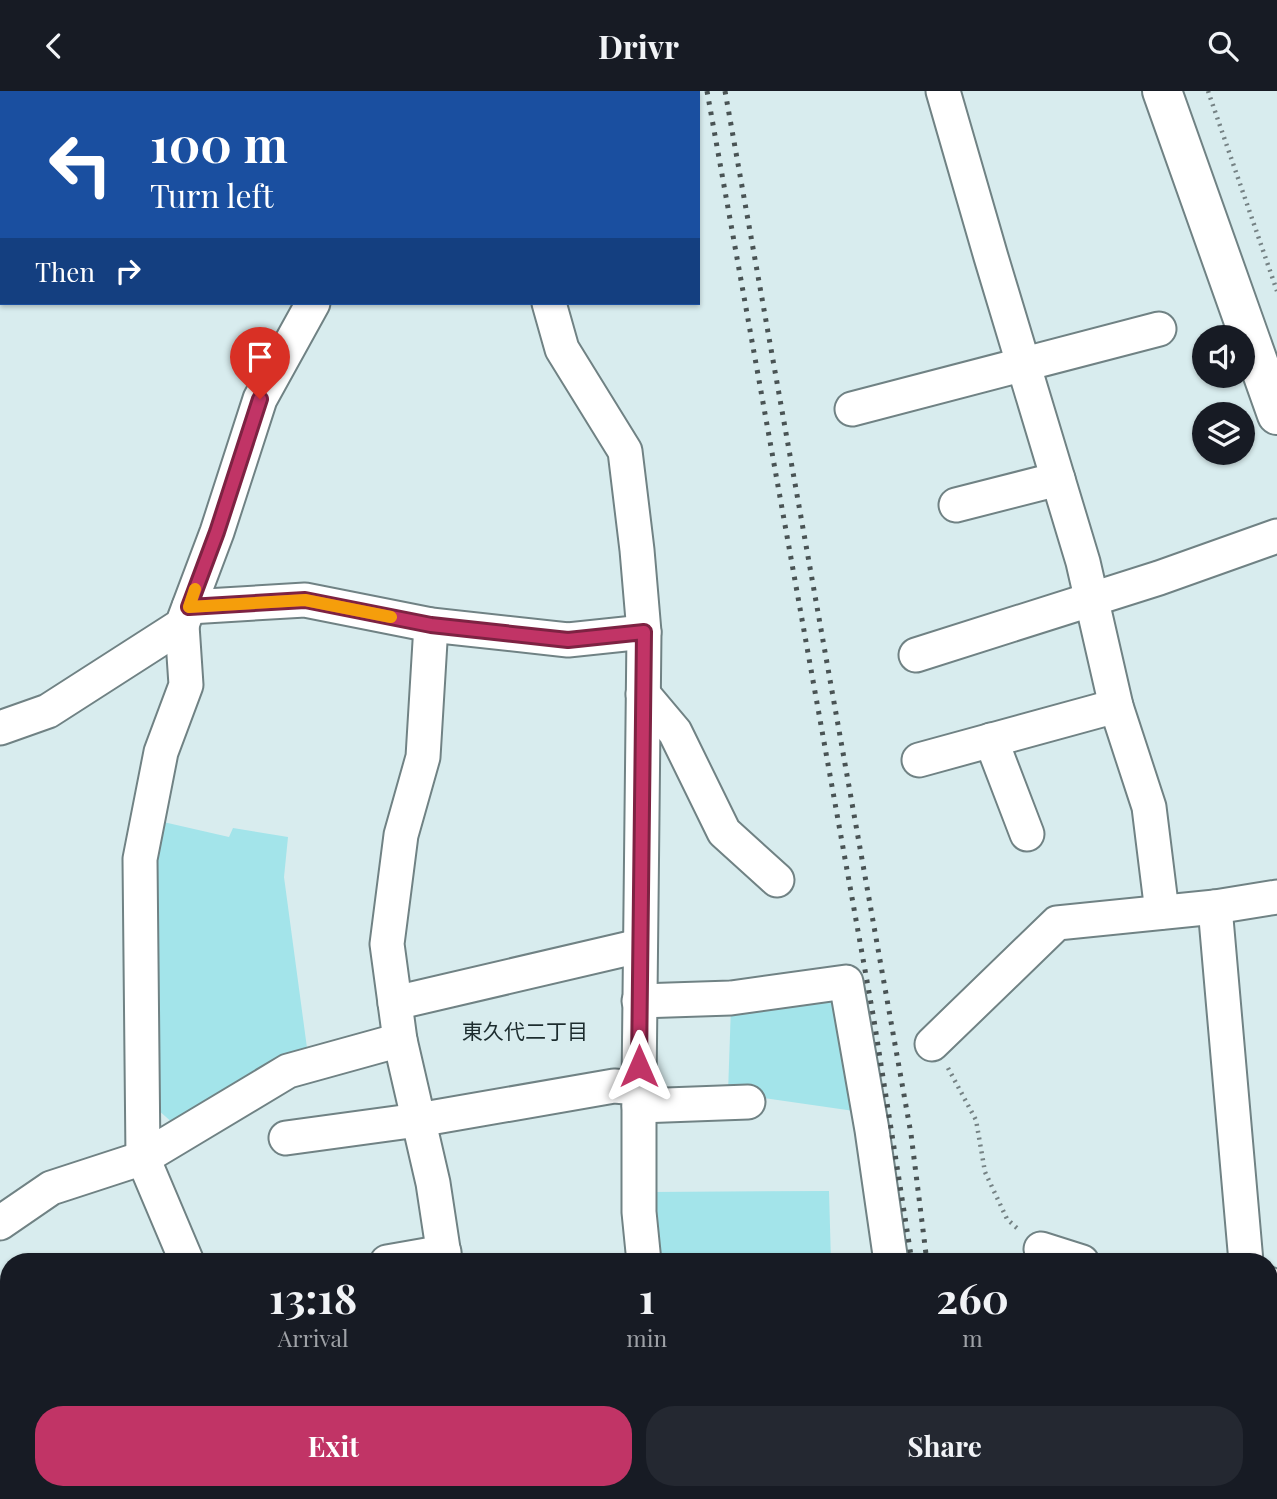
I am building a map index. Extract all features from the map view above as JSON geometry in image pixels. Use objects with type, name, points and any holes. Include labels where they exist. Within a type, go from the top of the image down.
[{"type":"street","points":[[943,91],[1083,562],[1116,706],[1149,807],[1162,912]]},
{"type":"street","points":[[1162,91],[1277,415]]},
{"type":"street","points":[[183,1253],[143,1158],[140,859],[162,753],[186,685],[185,616],[217,532],[260,399],[312,305]]},
{"type":"street","points":[[550,305],[562,349],[625,451],[638,549],[644,632],[639,946],[639,1212],[643,1253]]},
{"type":"street","points":[[852,409],[1159,329]]},
{"type":"street","points":[[956,505],[1058,479]]},
{"type":"street","points":[[916,655],[1277,536]]},
{"type":"street","points":[[0,728],[47,711],[185,616],[305,600],[431,625],[568,640],[644,632]]},
{"type":"street","points":[[431,625],[423,757],[401,835],[387,944],[400,1039],[433,1183],[443,1253]]},
{"type":"street","points":[[643,694],[675,732],[724,832],[777,880]]},
{"type":"street","points":[[919,760],[1116,706]]},
{"type":"street","points":[[991,740],[1027,834]]},
{"type":"street","points":[[932,1044],[1057,923],[1215,907],[1277,897]]},
{"type":"street","points":[[1215,907],[1245,1253]]},
{"type":"street","points":[[395,1003],[639,946]]},
{"type":"street","points":[[639,1001],[731,998],[846,982],[872,1129],[890,1253]]},
{"type":"street","points":[[0,1223],[51,1188],[143,1158],[288,1071],[400,1039]]},
{"type":"street","points":[[286,1138],[418,1120],[614,1086],[639,1097],[748,1102]]},
{"type":"street","points":[[1041,1249],[1054,1253]]},
{"type":"path","points":[[1208,91],[1277,291]]},
{"type":"path","points":[[932,1044],[956,1080],[976,1120],[985,1172],[1007,1219],[1041,1249]]},
{"type":"shaded area","points":[[159,821],[229,837],[233,828],[288,837],[284,877],[307,1048],[267,1065],[174,1124],[149,1102],[151,868]]},
{"type":"shaded area","points":[[830,989],[854,1111],[728,1093],[731,1006]]},
{"type":"shaded area","points":[[829,1191],[831,1253],[652,1253],[649,1192]]},
{"type":"railway","points":[[707,91],[874,1020],[911,1253]]},
{"type":"railway","points":[[725,91],[911,1134],[926,1253]]},
{"type":"slow traffic","points":[[195,589],[189,607],[305,600],[391,617]]},
{"type":"district","name":"東久代二丁目","points":[[525,1030]]},
{"type":"route","points":[[260,399],[217,532],[189,607],[305,600],[431,625],[568,640],[644,632],[639,1066]]}]
